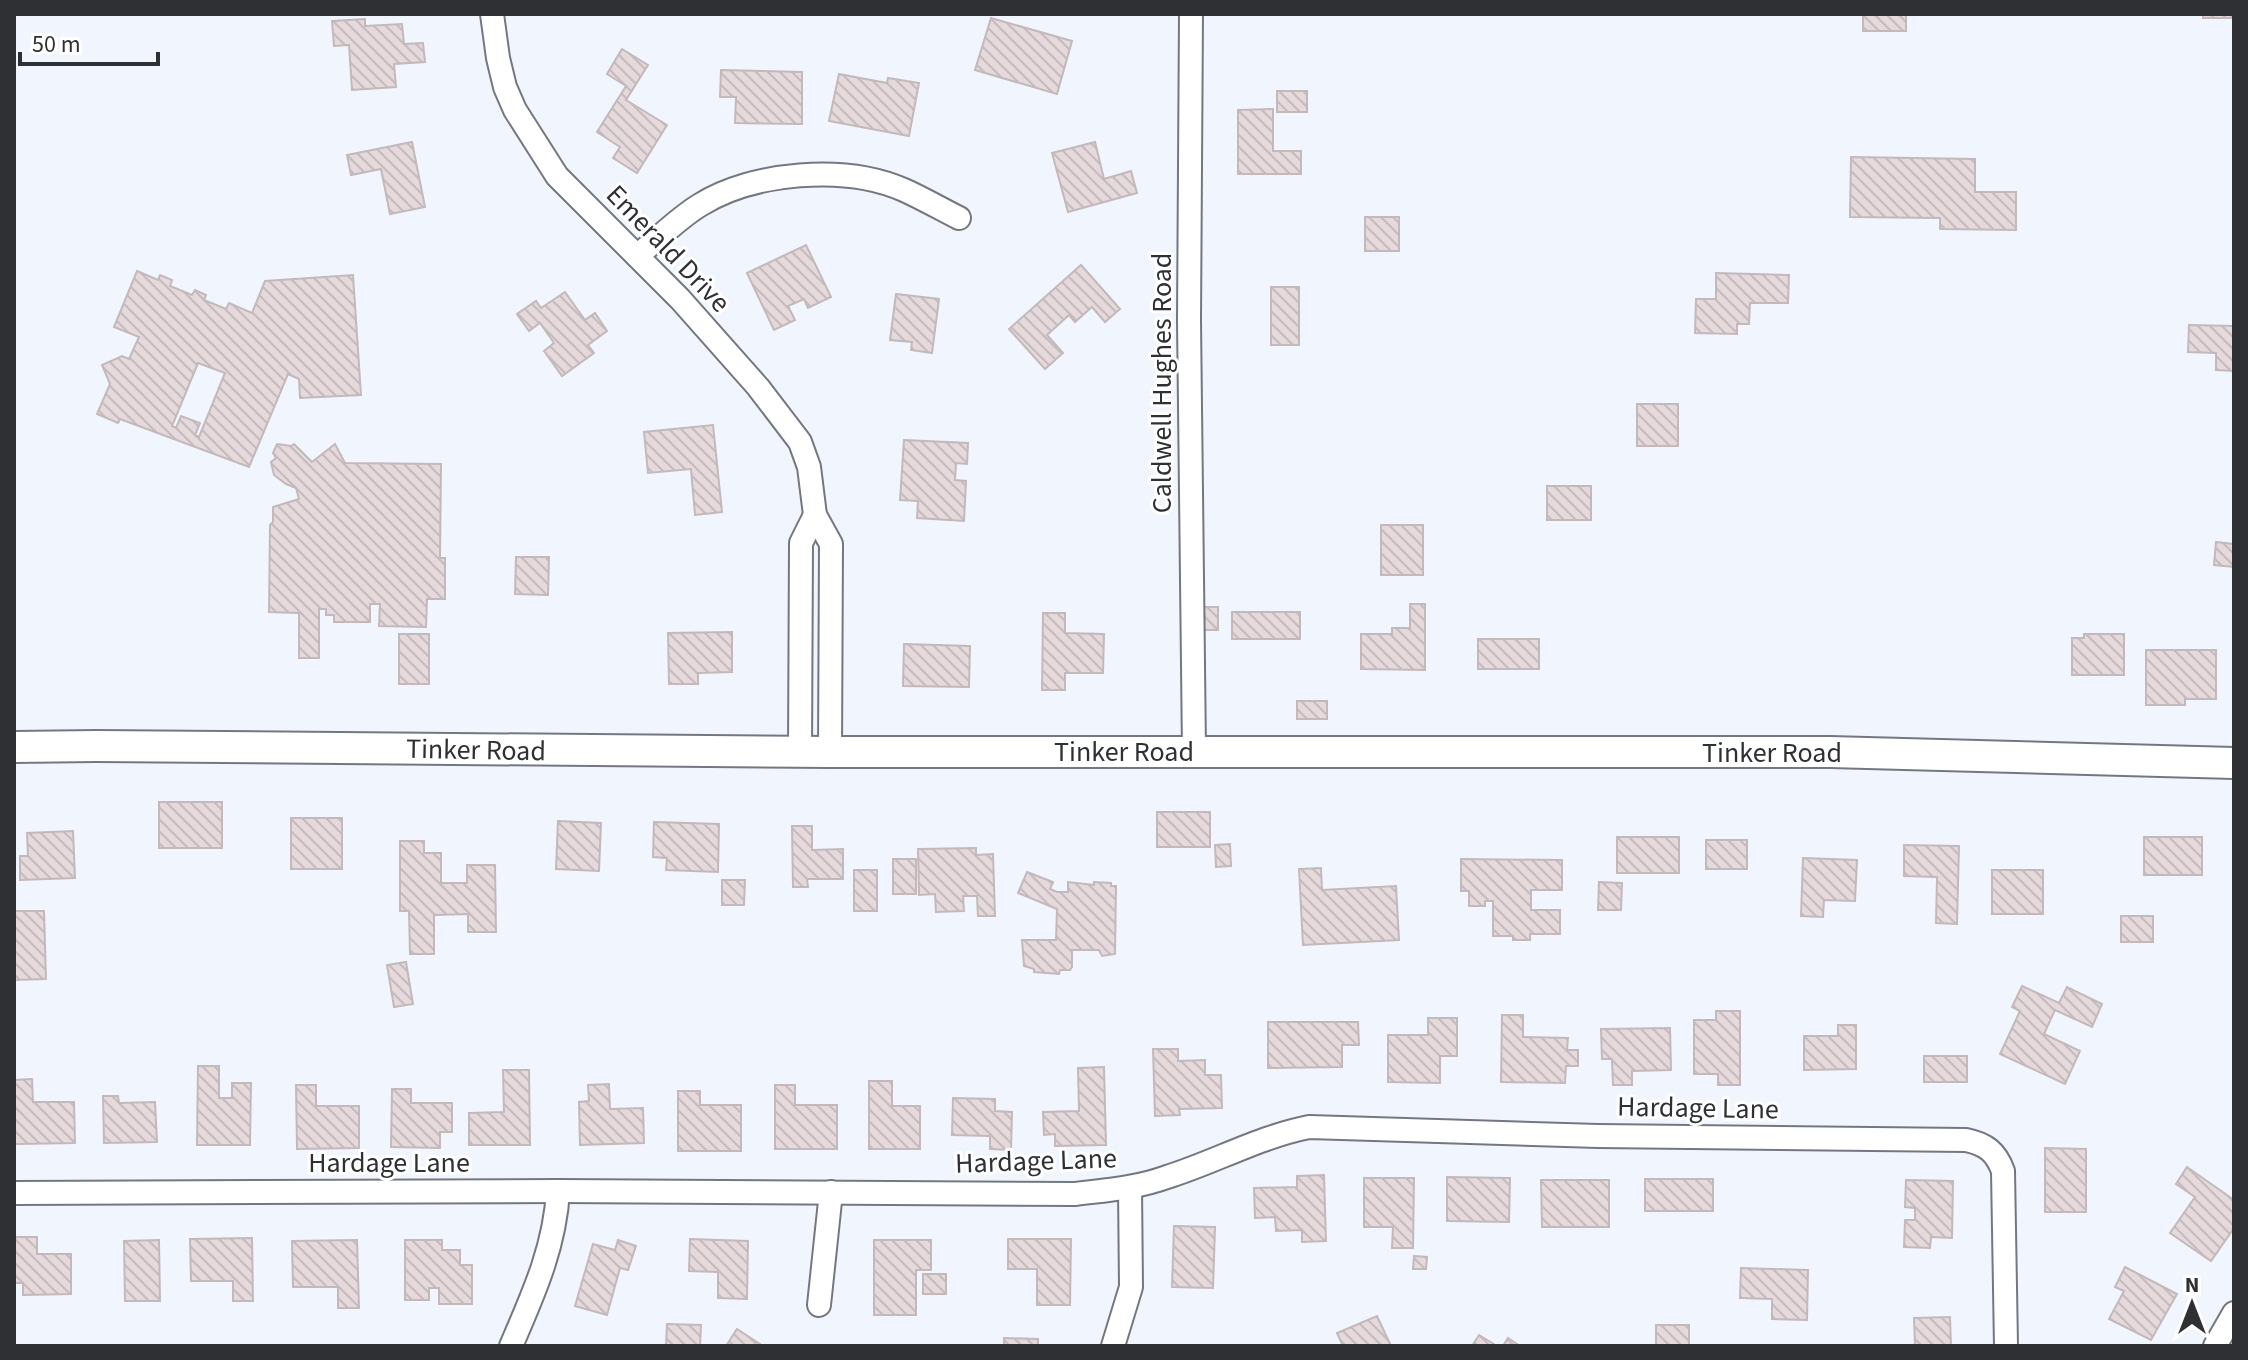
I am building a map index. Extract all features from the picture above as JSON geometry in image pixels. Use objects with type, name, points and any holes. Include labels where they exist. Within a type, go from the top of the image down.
[{"type":"main road","name":"Tinker Road","points":[[14,747],[800,752],[1830,752],[2234,763]]},
{"type":"street","name":"Emerald Drive","points":[[492,14],[505,87],[515,110],[557,176],[680,299],[758,387],[800,442],[809,467],[815,515],[831,544],[830,752]]},
{"type":"street","name":"Caldwell Hughes Road","points":[[1191,14],[1189,320],[1194,751]]},
{"type":"street","points":[[637,256],[700,205],[753,182],[794,176],[828,175],[877,182],[902,189],[959,218]]},
{"type":"street","name":"Emerald Drive","points":[[800,752],[801,543],[815,515]]},
{"type":"street","name":"Hardage Lane","points":[[14,1193],[558,1191],[1075,1194],[1130,1188],[1168,1177],[1282,1132],[1309,1127],[1598,1136],[1966,1140],[1989,1149],[2003,1171],[2006,1346]]},
{"type":"street","points":[[1113,1346],[1131,1287],[1130,1188]]},
{"type":"street","points":[[511,1346],[542,1274],[557,1222],[558,1191]]},
{"type":"street","points":[[819,1305],[831,1192]]},
{"type":"street","points":[[2215,1346],[2234,1313]]},
{"type":"building","points":[[1863,14],[1906,14],[1906,31],[1863,31]]},
{"type":"building","points":[[2203,14],[2231,14],[2231,18],[2203,18]]},
{"type":"building","points":[[991,18],[1072,41],[1057,94],[975,70]]},
{"type":"building","points":[[365,19],[365,26],[402,24],[404,44],[423,43],[425,62],[394,64],[396,87],[352,90],[349,45],[334,46],[332,21]]},
{"type":"building","points":[[622,49],[648,65],[626,100],[667,125],[637,173],[613,158],[620,147],[597,132],[626,86],[607,74]]},
{"type":"building","points":[[721,70],[802,72],[802,124],[735,123],[736,97],[720,97]]},
{"type":"building","points":[[839,74],[887,83],[888,78],[919,83],[909,136],[829,121]]},
{"type":"building","points":[[1277,91],[1307,91],[1307,112],[1277,112]]},
{"type":"building","points":[[1273,109],[1273,151],[1301,151],[1301,174],[1238,174],[1238,110]]},
{"type":"building","points":[[412,142],[425,207],[390,214],[381,169],[351,175],[347,155]]},
{"type":"building","points":[[1095,142],[1104,179],[1131,171],[1137,193],[1068,212],[1052,153]]},
{"type":"building","points":[[1851,157],[1975,159],[1975,192],[2016,192],[2016,230],[1940,229],[1940,218],[1850,217]]},
{"type":"building","points":[[1365,217],[1399,217],[1399,251],[1365,251]]},
{"type":"building","points":[[806,245],[831,297],[808,308],[804,299],[788,306],[795,320],[774,330],[747,273]]},
{"type":"building","points":[[1081,265],[1120,309],[1105,322],[1092,307],[1075,322],[1069,315],[1047,335],[1063,353],[1045,369],[1009,329]]},
{"type":"building","points":[[137,271],[158,280],[160,275],[172,280],[170,286],[192,295],[195,290],[206,295],[204,300],[226,309],[229,303],[252,313],[265,281],[353,275],[361,395],[300,398],[299,379],[288,374],[249,467],[120,419],[118,423],[97,414],[110,384],[102,365],[122,356],[129,359],[139,337],[114,327]],"holes":[[[198,363],[225,373],[199,437],[195,435],[200,423],[181,416],[176,428],[172,426]]]},
{"type":"building","points":[[1716,273],[1789,275],[1788,303],[1750,303],[1749,324],[1737,324],[1737,334],[1695,333],[1696,299],[1716,299]]},
{"type":"building","points":[[1271,287],[1299,287],[1299,345],[1271,345]]},
{"type":"building","points":[[565,292],[585,320],[595,313],[607,331],[588,345],[594,353],[562,376],[544,351],[554,343],[540,323],[529,331],[517,314],[536,301],[541,308]]},
{"type":"building","points":[[896,294],[939,299],[932,353],[911,350],[912,342],[890,340]]},
{"type":"building","points":[[2189,325],[2234,326],[2234,371],[2216,370],[2216,353],[2188,352]]},
{"type":"building","points":[[1637,404],[1678,404],[1678,446],[1637,446]]},
{"type":"building","points":[[713,425],[722,512],[695,515],[691,469],[648,473],[644,432]]},
{"type":"building","points":[[904,440],[968,443],[967,464],[956,463],[955,480],[966,481],[964,521],[917,518],[918,501],[900,500]]},
{"type":"building","points":[[277,444],[294,444],[312,462],[335,444],[345,463],[441,464],[440,558],[445,558],[445,599],[427,599],[426,627],[379,626],[380,604],[370,604],[370,622],[334,622],[334,615],[326,615],[326,609],[319,609],[319,658],[299,658],[299,613],[269,612],[273,507],[299,499],[296,488],[274,475],[271,462],[276,458],[273,453]]},
{"type":"building","points":[[1547,486],[1591,486],[1591,520],[1547,520]]},
{"type":"building","points":[[1381,525],[1423,525],[1423,575],[1381,575]]},
{"type":"building","points":[[2216,542],[2234,544],[2234,567],[2214,565]]},
{"type":"building","points":[[516,557],[549,557],[548,595],[515,594]]},
{"type":"building","points":[[1410,604],[1425,604],[1425,670],[1361,669],[1361,634],[1392,634],[1392,628],[1410,628]]},
{"type":"building","points":[[1195,607],[1218,607],[1218,630],[1195,630]]},
{"type":"building","points":[[1232,612],[1300,612],[1300,639],[1232,639]]},
{"type":"building","points":[[1043,613],[1065,613],[1065,633],[1104,634],[1103,673],[1065,673],[1065,690],[1042,690]]},
{"type":"building","points":[[732,632],[732,672],[698,673],[698,684],[669,684],[668,633]]},
{"type":"building","points":[[399,634],[429,634],[429,684],[399,684]]},
{"type":"building","points":[[2084,634],[2124,634],[2124,675],[2072,675],[2072,638],[2084,638]]},
{"type":"building","points":[[1478,639],[1539,639],[1539,669],[1478,669]]},
{"type":"building","points":[[904,644],[970,646],[969,687],[903,686]]},
{"type":"building","points":[[2146,650],[2216,650],[2216,699],[2185,699],[2185,705],[2146,705]]},
{"type":"building","points":[[1297,701],[1327,701],[1327,719],[1297,719]]},
{"type":"building","points":[[159,802],[222,802],[222,848],[159,848]]},
{"type":"building","points":[[1157,812],[1210,812],[1210,847],[1157,847]]},
{"type":"building","points":[[291,818],[342,818],[342,869],[291,869]]},
{"type":"building","points":[[558,821],[601,823],[599,871],[556,869]]},
{"type":"building","points":[[654,822],[719,824],[718,872],[666,870],[667,858],[653,857]]},
{"type":"building","points":[[792,826],[812,826],[812,850],[843,849],[843,879],[807,879],[808,887],[793,887]]},
{"type":"building","points":[[73,831],[75,878],[20,880],[20,856],[28,856],[27,833]]},
{"type":"building","points":[[1617,837],[1679,837],[1679,873],[1617,873]]},
{"type":"building","points":[[2144,837],[2202,837],[2202,875],[2144,875]]},
{"type":"building","points":[[1706,840],[1747,840],[1747,869],[1706,869]]},
{"type":"building","points":[[400,841],[424,841],[424,853],[441,853],[441,883],[467,883],[467,865],[495,865],[496,932],[468,932],[468,914],[434,915],[434,954],[410,954],[409,911],[400,911]]},
{"type":"building","points":[[1230,844],[1231,866],[1216,867],[1215,845]]},
{"type":"building","points":[[1904,845],[1959,846],[1957,924],[1936,923],[1937,877],[1904,876]]},
{"type":"building","points":[[976,848],[976,855],[993,854],[995,916],[978,916],[977,896],[963,896],[964,911],[936,912],[935,894],[919,895],[918,849]]},
{"type":"building","points":[[1803,858],[1857,860],[1855,901],[1824,900],[1823,917],[1801,916]]},
{"type":"building","points":[[893,859],[916,859],[916,894],[893,894]]},
{"type":"building","points":[[1461,859],[1562,860],[1562,890],[1531,890],[1531,910],[1560,910],[1560,934],[1530,934],[1530,940],[1493,936],[1493,901],[1485,901],[1485,906],[1469,906],[1469,891],[1461,891]]},
{"type":"building","points":[[1321,868],[1322,890],[1396,886],[1399,940],[1303,945],[1299,869]]},
{"type":"building","points":[[854,870],[877,870],[877,911],[854,911]]},
{"type":"building","points":[[1992,870],[2043,870],[2043,914],[1992,914]]},
{"type":"building","points":[[1027,872],[1053,882],[1050,889],[1057,892],[1068,892],[1068,882],[1111,883],[1111,886],[1116,886],[1115,954],[1102,956],[1099,950],[1072,950],[1072,967],[1070,970],[1060,970],[1059,974],[1034,972],[1034,969],[1024,966],[1022,940],[1056,940],[1057,909],[1018,893]]},
{"type":"building","points":[[722,880],[745,880],[744,905],[722,905]]},
{"type":"building","points":[[1599,882],[1622,883],[1621,910],[1598,910]]},
{"type":"building","points":[[14,911],[44,911],[46,979],[14,980]]},
{"type":"building","points":[[2121,916],[2153,916],[2153,942],[2121,942]]},
{"type":"building","points":[[406,962],[413,1004],[394,1007],[387,965]]},
{"type":"building","points":[[2022,986],[2059,1003],[2067,987],[2102,1004],[2092,1027],[2055,1010],[2044,1034],[2080,1051],[2065,1084],[2000,1054],[2020,1011],[2012,1007]]},
{"type":"building","points":[[1716,1011],[1740,1011],[1740,1085],[1718,1085],[1718,1074],[1694,1074],[1694,1020],[1716,1020]]},
{"type":"building","points":[[1502,1015],[1523,1015],[1523,1037],[1568,1038],[1567,1050],[1578,1050],[1578,1066],[1566,1066],[1565,1083],[1501,1082]]},
{"type":"building","points":[[1428,1018],[1457,1018],[1457,1056],[1440,1056],[1440,1083],[1388,1082],[1388,1035],[1428,1035]]},
{"type":"building","points":[[1268,1022],[1358,1022],[1359,1045],[1342,1045],[1342,1067],[1268,1068]]},
{"type":"building","points":[[1838,1025],[1856,1025],[1856,1069],[1804,1070],[1804,1036],[1838,1036]]},
{"type":"building","points":[[1670,1028],[1671,1070],[1632,1071],[1632,1085],[1613,1085],[1612,1059],[1602,1059],[1601,1029]]},
{"type":"building","points":[[1153,1049],[1178,1049],[1178,1061],[1205,1060],[1205,1075],[1221,1075],[1222,1108],[1179,1109],[1180,1115],[1155,1116]]},
{"type":"building","points":[[1924,1056],[1967,1056],[1967,1082],[1924,1082]]},
{"type":"building","points":[[198,1066],[219,1066],[219,1098],[232,1098],[232,1083],[251,1083],[250,1145],[197,1145]]},
{"type":"building","points":[[1104,1067],[1106,1145],[1055,1146],[1055,1134],[1044,1135],[1043,1112],[1079,1111],[1078,1068]]},
{"type":"building","points":[[503,1070],[529,1070],[530,1145],[469,1145],[469,1113],[504,1112]]},
{"type":"building","points":[[32,1079],[33,1102],[74,1102],[75,1143],[15,1144],[14,1080]]},
{"type":"building","points":[[869,1081],[892,1081],[892,1106],[920,1106],[920,1149],[869,1149]]},
{"type":"building","points":[[609,1084],[610,1109],[643,1108],[644,1143],[580,1145],[579,1102],[589,1101],[588,1085]]},
{"type":"building","points":[[296,1085],[316,1085],[316,1106],[359,1106],[359,1148],[297,1149]]},
{"type":"building","points":[[775,1085],[795,1085],[795,1105],[837,1105],[837,1149],[775,1149]]},
{"type":"building","points":[[392,1089],[411,1089],[411,1103],[452,1103],[452,1132],[440,1132],[440,1148],[391,1147]]},
{"type":"building","points":[[678,1091],[700,1091],[700,1105],[741,1105],[741,1151],[678,1151]]},
{"type":"building","points":[[103,1096],[118,1096],[119,1103],[155,1102],[157,1142],[104,1143]]},
{"type":"building","points":[[953,1098],[995,1099],[995,1111],[1012,1112],[1011,1150],[990,1149],[990,1136],[952,1135]]},
{"type":"building","points":[[2045,1148],[2086,1149],[2086,1212],[2045,1212]]},
{"type":"building","points":[[2187,1167],[2234,1200],[2234,1228],[2211,1261],[2170,1233],[2195,1197],[2176,1184]]},
{"type":"building","points":[[1324,1175],[1326,1241],[1302,1242],[1302,1230],[1276,1231],[1275,1217],[1255,1218],[1254,1188],[1297,1187],[1297,1176]]},
{"type":"building","points":[[1447,1177],[1510,1178],[1509,1222],[1447,1221]]},
{"type":"building","points":[[1364,1178],[1414,1178],[1413,1248],[1392,1248],[1393,1227],[1364,1227]]},
{"type":"building","points":[[1645,1179],[1713,1179],[1713,1211],[1645,1211]]},
{"type":"building","points":[[1541,1180],[1609,1180],[1609,1227],[1542,1227]]},
{"type":"building","points":[[1906,1180],[1953,1181],[1952,1238],[1931,1237],[1930,1248],[1904,1247],[1905,1220],[1915,1220],[1915,1208],[1905,1207]]},
{"type":"building","points":[[1174,1226],[1215,1227],[1213,1288],[1172,1287]]},
{"type":"building","points":[[14,1237],[37,1237],[37,1254],[71,1254],[71,1294],[23,1295],[23,1283],[14,1283]]},
{"type":"building","points":[[252,1238],[253,1301],[233,1301],[233,1281],[191,1281],[190,1239]]},
{"type":"building","points":[[690,1239],[748,1241],[747,1299],[718,1298],[718,1272],[689,1271]]},
{"type":"building","points":[[1008,1239],[1071,1239],[1070,1305],[1037,1305],[1037,1269],[1008,1269]]},
{"type":"building","points":[[159,1240],[160,1301],[125,1301],[124,1241]]},
{"type":"building","points":[[357,1240],[359,1308],[338,1308],[338,1287],[293,1287],[292,1241]]},
{"type":"building","points":[[405,1240],[442,1240],[442,1250],[460,1250],[460,1265],[472,1265],[472,1304],[439,1304],[439,1288],[429,1288],[429,1300],[405,1300]]},
{"type":"building","points":[[618,1240],[636,1246],[628,1270],[620,1268],[607,1315],[575,1306],[593,1244],[615,1250]]},
{"type":"building","points":[[874,1240],[931,1240],[931,1270],[916,1270],[916,1315],[874,1315]]},
{"type":"building","points":[[1414,1256],[1427,1257],[1426,1269],[1413,1269]]},
{"type":"building","points":[[2125,1267],[2177,1294],[2151,1340],[2109,1319],[2124,1291],[2115,1287]]},
{"type":"building","points":[[1741,1268],[1808,1270],[1807,1320],[1772,1319],[1772,1299],[1740,1298]]},
{"type":"building","points":[[923,1274],[946,1274],[946,1294],[923,1294]]},
{"type":"building","points":[[1377,1316],[1391,1346],[1343,1346],[1337,1333]]},
{"type":"building","points":[[1950,1317],[1951,1346],[1915,1346],[1914,1318]]},
{"type":"building","points":[[667,1324],[701,1325],[700,1346],[666,1346]]},
{"type":"building","points":[[1656,1325],[1689,1325],[1689,1346],[1656,1346]]},
{"type":"building","points":[[737,1329],[763,1346],[726,1346]]},
{"type":"building","points":[[1479,1335],[1497,1346],[1472,1346]]},
{"type":"building","points":[[1004,1338],[1038,1339],[1038,1346],[1004,1346]]},
{"type":"building","points":[[1508,1338],[1520,1346],[1503,1346]]}]
